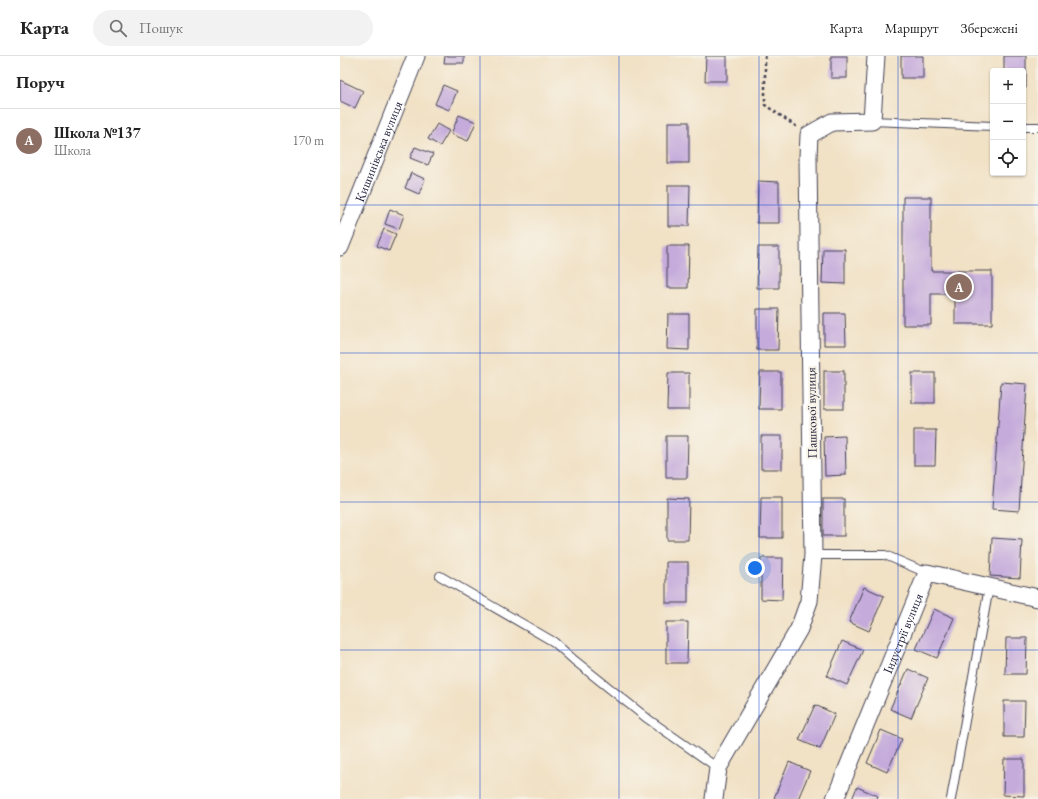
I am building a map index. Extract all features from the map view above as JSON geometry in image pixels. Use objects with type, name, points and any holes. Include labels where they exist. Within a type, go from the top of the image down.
[{"type":"street","name":"Кишинівська вулиця","points":[[340,247],[416,56]]},
{"type":"street","points":[[809,135],[832,122],[872,121],[876,56]]},
{"type":"street","name":"Пашкової вулиця","points":[[714,799],[718,768],[799,629],[809,601],[813,555],[808,157],[809,135]]},
{"type":"street","points":[[927,572],[1038,598]]},
{"type":"street","name":"Індустрії вулиця","points":[[835,799],[927,572]]},
{"type":"lane","points":[[872,121],[990,126]]},
{"type":"lane","points":[[1026,127],[1038,127]]},
{"type":"lane","points":[[813,555],[885,555],[927,572]]},
{"type":"lane","points":[[440,576],[554,642],[574,660],[648,719],[718,768]]},
{"type":"lane","points":[[951,799],[988,586]]},
{"type":"path","points":[[765,56],[765,105],[809,135]]},
{"type":"building","points":[[445,56],[464,56],[464,63],[444,63]]},
{"type":"building","points":[[706,56],[727,56],[727,81],[705,81]]},
{"type":"building","points":[[831,56],[847,56],[847,78],[831,78]]},
{"type":"building","points":[[901,56],[923,56],[923,78],[901,78]]},
{"type":"building","points":[[1004,56],[1026,56],[1026,68],[1004,68]]},
{"type":"building","points":[[340,80],[363,91],[355,108],[340,101]]},
{"type":"building","points":[[443,85],[457,91],[449,110],[435,104]]},
{"type":"building","points":[[459,115],[476,122],[468,141],[451,134]]},
{"type":"building","points":[[668,122],[689,122],[689,163],[668,163]]},
{"type":"building","points":[[437,124],[449,131],[440,146],[428,139]]},
{"type":"building","points":[[415,147],[433,154],[428,165],[410,158]]},
{"type":"building","points":[[411,173],[425,179],[419,194],[405,188]]},
{"type":"building","points":[[758,181],[779,182],[779,223],[757,223]]},
{"type":"building","points":[[668,185],[690,185],[689,226],[668,226]]},
{"type":"building","points":[[903,197],[931,197],[931,271],[992,271],[992,324],[955,324],[955,294],[931,294],[931,325],[903,325]]},
{"type":"building","points":[[390,209],[404,215],[399,229],[385,224]]},
{"type":"building","points":[[384,229],[396,234],[389,251],[377,246]]},
{"type":"building","points":[[667,246],[689,246],[688,288],[667,288]]},
{"type":"building","points":[[758,247],[779,247],[779,288],[757,288]]},
{"type":"building","points":[[823,249],[845,249],[845,284],[822,283]]},
{"type":"building","points":[[757,309],[779,309],[778,350],[757,350]]},
{"type":"building","points":[[824,313],[845,313],[846,345],[824,345]]},
{"type":"building","points":[[668,314],[689,314],[689,350],[667,349]]},
{"type":"building","points":[[824,371],[844,371],[844,409],[824,409]]},
{"type":"building","points":[[760,372],[781,372],[781,409],[759,409]]},
{"type":"building","points":[[668,373],[689,373],[689,410],[667,410]]},
{"type":"building","points":[[912,373],[935,373],[935,403],[912,403]]},
{"type":"building","points":[[1001,382],[1027,384],[1019,511],[992,509]]},
{"type":"building","points":[[914,430],[936,430],[935,465],[914,465]]},
{"type":"building","points":[[666,436],[688,436],[687,478],[666,478]]},
{"type":"building","points":[[761,436],[782,436],[782,469],[761,469]]},
{"type":"building","points":[[845,436],[846,475],[825,476],[824,437]]},
{"type":"building","points":[[761,497],[782,497],[782,538],[760,538]]},
{"type":"building","points":[[667,498],[689,499],[688,540],[667,540]]},
{"type":"building","points":[[823,499],[844,499],[844,536],[823,536]]},
{"type":"building","points":[[992,538],[1022,540],[1020,578],[990,576]]},
{"type":"building","points":[[761,558],[783,558],[782,600],[761,599]]},
{"type":"building","points":[[666,562],[688,562],[688,603],[666,603]]},
{"type":"building","points":[[864,587],[884,596],[869,631],[849,622]]},
{"type":"building","points":[[934,609],[954,618],[937,658],[916,649]]},
{"type":"building","points":[[666,622],[688,622],[687,663],[666,663]]},
{"type":"building","points":[[1006,638],[1027,638],[1026,674],[1005,674]]},
{"type":"building","points":[[842,641],[863,650],[847,685],[827,676]]},
{"type":"building","points":[[908,669],[928,678],[911,718],[890,709]]},
{"type":"building","points":[[1004,701],[1025,701],[1024,737],[1004,737]]},
{"type":"building","points":[[815,705],[835,714],[820,749],[799,740]]},
{"type":"building","points":[[881,730],[902,739],[887,772],[867,763]]},
{"type":"building","points":[[1004,759],[1024,759],[1024,796],[1003,795]]},
{"type":"building","points":[[789,762],[810,771],[798,799],[774,798]]},
{"type":"building","points":[[857,787],[878,796],[877,799],[852,799]]},
{"type":"place","name":"Школа №137","points":[[959,287]]}]
